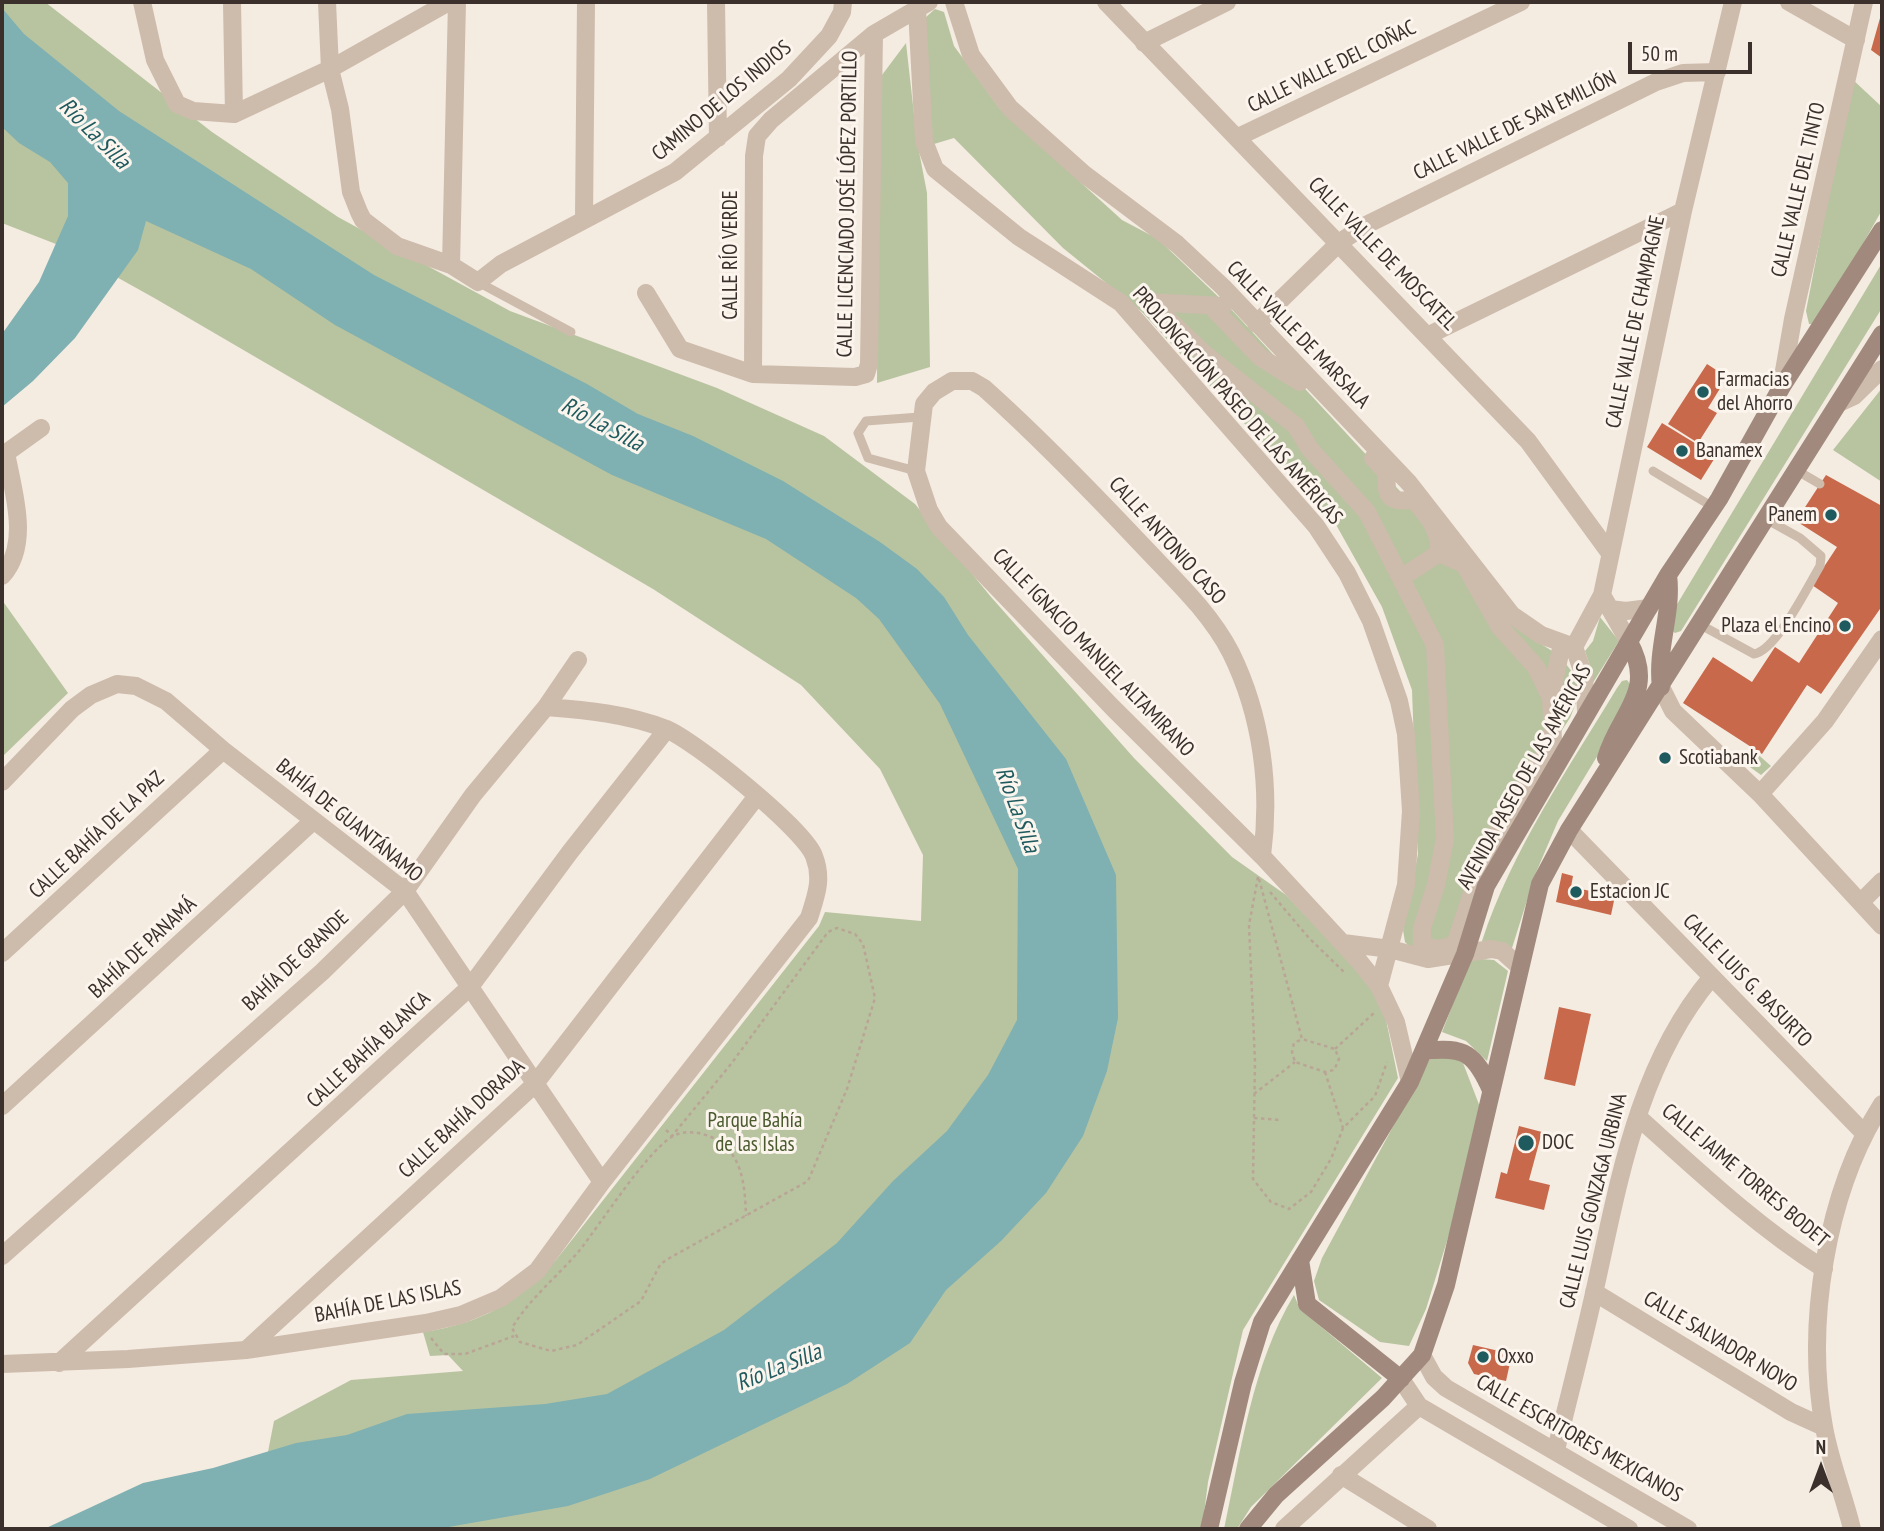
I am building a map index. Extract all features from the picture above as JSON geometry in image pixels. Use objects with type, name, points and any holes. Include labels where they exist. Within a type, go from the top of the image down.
[{"type":"main road","name":"AVENIDA PASEO DE LAS AMÉRICAS","points":[[1209,1529],[1243,1383],[1262,1322],[1410,1082],[1465,954],[1486,886],[1668,575],[1713,507],[1781,388],[1882,230]]},
{"type":"main road","points":[[1248,1529],[1276,1495],[1401,1379],[1422,1355],[1446,1285],[1540,884],[1569,830],[1882,334]]},
{"type":"main road","points":[[1661,687],[1659,655],[1671,600],[1668,575]]},
{"type":"main road","points":[[1602,778],[1614,737],[1640,686],[1639,664],[1629,642]]},
{"type":"main road","points":[[1425,1051],[1453,1048],[1466,1053],[1478,1065],[1491,1090]]},
{"type":"main road","points":[[1300,1260],[1307,1304],[1401,1379]]},
{"type":"street","points":[[142,2],[155,60],[177,104],[193,111],[234,114],[330,69],[449,2]]},
{"type":"street","points":[[232,2],[234,114]]},
{"type":"street","points":[[327,2],[330,69],[340,109],[351,192],[363,220],[397,246],[451,265],[478,282]]},
{"type":"street","points":[[451,265],[457,2]]},
{"type":"street","points":[[584,219],[586,2]]},
{"type":"street","points":[[716,2],[718,138]]},
{"type":"street","name":"CALLE VALLE DE MARSALA","points":[[954,2],[971,55],[1010,108],[1084,174],[1177,244],[1418,492],[1507,609],[1526,626],[1568,645]]},
{"type":"street","name":"CALLE VALLE DE MOSCATEL","points":[[1106,2],[1429,335],[1546,462],[1609,552]]},
{"type":"street","points":[[1144,43],[1227,2]]},
{"type":"street","name":"CALLE VALLE DEL COÑAC","points":[[1238,137],[1521,2]]},
{"type":"street","name":"CALLE VALLE DE CHAMPAGNE","points":[[1551,698],[1568,645],[1606,602],[1609,552],[1683,211],[1733,2]]},
{"type":"street","points":[[1788,2],[1856,40]]},
{"type":"street","name":"CALLE VALLE DEL TINTO","points":[[1781,388],[1793,319],[1864,2]]},
{"type":"street","points":[[874,34],[923,5]]},
{"type":"street","name":"PROLONGACIÓN PASEO DE LAS AMÉRICAS","points":[[923,5],[924,141],[935,169],[1019,237],[1121,303],[1317,526],[1347,573],[1371,621],[1399,701],[1410,772],[1410,850],[1406,885],[1380,986]]},
{"type":"street","name":"CAMINO DE LOS INDIOS","points":[[478,282],[501,264],[584,219],[657,184],[789,79],[829,36],[843,7]]},
{"type":"street","name":"CALLE RÍO VERDE","points":[[753,374],[754,156],[757,136],[874,34]]},
{"type":"street","name":"CALLE LICENCIADO JOSÉ LÓPEZ PORTILLO","points":[[753,374],[855,377],[866,374],[869,364],[874,34]]},
{"type":"street","name":"CALLE VALLE DE SAN EMILIÓN","points":[[1256,324],[1340,242],[1366,225],[1656,82],[1683,73],[1717,72]]},
{"type":"street","points":[[1429,335],[1683,211]]},
{"type":"street","points":[[646,293],[680,349],[753,374]]},
{"type":"street","points":[[1150,302],[1206,355],[1296,426],[1310,449],[1367,512],[1435,645],[1445,839],[1421,938],[1422,944],[1442,948],[1456,942],[1479,872],[1498,831],[1553,740],[1551,698],[1536,667],[1500,626],[1464,564],[1439,553]]},
{"type":"street","points":[[1121,303],[1240,306]]},
{"type":"street","points":[[1211,306],[1259,357],[1293,376],[1386,472],[1385,489],[1388,496],[1401,501],[1414,500],[1438,530],[1439,553]]},
{"type":"street","points":[[1841,402],[1854,396],[1882,369]]},
{"type":"street","name":"CALLE IGNACIO MANUEL ALTAMIRANO","points":[[972,381],[962,379],[941,386],[924,404],[920,417],[916,471],[929,510],[953,542],[1262,856],[1380,986],[1404,1042],[1410,1082]]},
{"type":"street","name":"CALLE ANTONIO CASO","points":[[972,381],[1005,408],[1192,598],[1230,652],[1261,745],[1267,818],[1262,856]]},
{"type":"street","points":[[2,576],[16,553],[17,532],[4,454],[41,428]]},
{"type":"street","points":[[1401,578],[1439,553]]},
{"type":"street","points":[[1606,602],[1626,611],[1649,608]]},
{"type":"street","points":[[1606,602],[1629,642]]},
{"type":"street","points":[[1760,794],[1825,721],[1882,639]]},
{"type":"street","points":[[1568,645],[1584,676],[1586,711]]},
{"type":"street","name":"BAHÍA DE GRANDE","points":[[2,1256],[321,972],[405,891],[473,795],[546,707],[578,660]]},
{"type":"street","name":"BAHÍA DE GUANTÁNAMO","points":[[2,782],[72,709],[91,695],[117,684],[136,686],[166,701],[223,750],[405,891],[602,1182]]},
{"type":"street","points":[[1661,687],[1673,711],[1760,794],[1882,926]]},
{"type":"street","points":[[546,707],[590,710],[667,729],[689,742],[757,796]]},
{"type":"street","name":"CALLE BAHÍA BLANCA","points":[[59,1363],[470,987],[570,852],[667,729]]},
{"type":"street","name":"CALLE BAHÍA DE LA PAZ","points":[[2,953],[223,750]]},
{"type":"street","name":"BAHÍA DE LAS ISLAS","points":[[2,1364],[59,1363],[246,1350],[426,1322],[461,1315],[488,1303],[537,1272],[602,1182],[809,918],[819,885],[814,853],[790,823],[757,796]]},
{"type":"street","name":"CALLE BAHÍA DORADA","points":[[246,1350],[534,1085],[757,796]]},
{"type":"street","name":"BAHÍA DE PANAMÁ","points":[[2,1106],[313,821]]},
{"type":"street","name":"CALLE LUIS G. BASURTO","points":[[1569,830],[1864,1133]]},
{"type":"street","points":[[1861,902],[1882,881]]},
{"type":"street","points":[[1343,943],[1392,942],[1421,938]]},
{"type":"street","points":[[1392,942],[1429,959],[1491,949],[1502,951],[1519,966]]},
{"type":"street","name":"CALLE LUIS GONZAGA URBINA","points":[[1556,1450],[1613,1206],[1651,1075],[1669,1038],[1693,999],[1711,978]]},
{"type":"street","points":[[1852,1529],[1824,1427],[1817,1339],[1824,1269],[1841,1197],[1864,1133],[1882,1104]]},
{"type":"street","name":"CALLE JAIME TORRES BODET","points":[[1638,1117],[1715,1186],[1795,1251],[1824,1269]]},
{"type":"street","name":"CALLE SALVADOR NOVO","points":[[1594,1292],[1791,1412],[1824,1427]]},
{"type":"street","name":"CALLE ESCRITORES MEXICANOS","points":[[1422,1355],[1434,1377],[1446,1388],[1688,1529]]},
{"type":"street","points":[[1401,1379],[1419,1406],[1629,1529]]},
{"type":"street","points":[[1284,1529],[1419,1406]]},
{"type":"street","points":[[1342,1475],[1428,1529]]},
{"type":"lane","points":[[478,282],[571,332]]},
{"type":"lane","points":[[916,471],[868,458],[858,433],[866,421],[920,417]]},
{"type":"lane","points":[[1796,470],[1820,484]]},
{"type":"lane","points":[[1653,471],[1713,507]]},
{"type":"lane","points":[[1699,624],[1754,654],[1763,652],[1774,641],[1820,566],[1820,553],[1764,519]]},
{"type":"path","points":[[1258,876],[1291,918],[1350,978]]},
{"type":"path","points":[[1258,876],[1302,1039]]},
{"type":"path","points":[[1258,876],[1249,925],[1254,1094],[1253,1179],[1272,1202],[1289,1209],[1311,1192],[1331,1159],[1343,1128],[1375,1096],[1389,1058]]},
{"type":"path","points":[[837,928],[855,934],[863,944],[875,998],[847,1089],[808,1181],[666,1260],[660,1265],[641,1301],[577,1345],[551,1351],[520,1342],[514,1336],[512,1328],[520,1314],[568,1264],[652,1156],[672,1136],[731,1064],[828,932],[837,928]]},
{"type":"path","points":[[1335,1049],[1375,1012],[1381,1020]]},
{"type":"path","points":[[1295,1062],[1292,1052],[1294,1044],[1302,1039],[1335,1049]]},
{"type":"path","points":[[1295,1062],[1325,1072],[1335,1070],[1339,1059],[1335,1049]]},
{"type":"path","points":[[1254,1094],[1295,1062]]},
{"type":"path","points":[[1325,1072],[1343,1128]]},
{"type":"path","points":[[1254,1118],[1280,1120]]},
{"type":"path","points":[[672,1136],[700,1133],[727,1148],[744,1178],[746,1216]]},
{"type":"path","points":[[426,1322],[433,1343],[443,1354],[465,1354],[514,1336]]},
{"type":"green space","name":"Parque Bahía de las Islas","points":[[2,2],[45,2],[212,132],[338,217],[510,311],[717,388],[824,436],[915,504],[991,597],[1134,758],[1232,857],[1286,895],[1368,980],[1383,1005],[1398,1078],[1243,1330],[1208,1482],[1202,1529],[253,1529],[274,1421],[351,1380],[463,1371],[448,1355],[430,1356],[423,1332],[463,1323],[496,1309],[526,1289],[556,1260],[819,926],[825,912],[921,921],[923,855],[880,769],[801,685],[653,589],[156,299],[61,246],[2,223]]},
{"type":"green space","points":[[935,9],[944,12],[954,46],[1000,109],[1122,220],[1158,239],[1230,308],[1411,503],[1460,567],[1527,635],[1560,656],[1578,680],[1578,698],[1570,718],[1515,801],[1454,943],[1412,949],[1405,942],[1403,930],[1418,854],[1412,690],[1382,607],[1334,521],[1142,312],[1063,248],[954,138],[934,144],[927,135],[925,18]]},
{"type":"green space","points":[[906,43],[917,141],[927,193],[930,367],[877,383],[879,79]]},
{"type":"green space","points":[[1851,78],[1882,107],[1882,210],[1821,318],[1814,324],[1809,324],[1806,311]]},
{"type":"green space","points":[[1882,263],[1882,308],[1681,631],[1675,633],[1669,628],[1670,616]]},
{"type":"green space","points":[[1882,388],[1882,482],[1833,450]]},
{"type":"green space","points":[[2,600],[68,693],[2,757]]},
{"type":"green space","points":[[1600,617],[1619,641],[1589,689],[1592,672],[1585,651],[1593,641]]},
{"type":"green space","points":[[1627,680],[1636,692],[1558,821],[1535,875],[1512,948],[1482,941],[1509,874],[1542,811],[1617,688],[1622,681]]},
{"type":"green space","points":[[1753,750],[1771,766],[1761,775],[1743,762]]},
{"type":"green space","points":[[1494,960],[1508,971],[1487,1061],[1466,1041],[1442,1032],[1470,961]]},
{"type":"green space","points":[[1449,1056],[1463,1063],[1480,1107],[1455,1215],[1426,1309],[1409,1346],[1380,1342],[1319,1300],[1314,1281],[1322,1258],[1429,1060]]},
{"type":"green space","points":[[1294,1295],[1300,1309],[1382,1378],[1251,1507],[1237,1529],[1224,1529],[1258,1379],[1280,1322]]},
{"type":"water","name":"Río La Silla","points":[[2,8],[24,34],[119,111],[374,275],[587,384],[638,414],[693,436],[783,481],[880,542],[917,569],[944,597],[968,635],[1066,759],[1116,875],[1118,1018],[1107,1071],[1083,1136],[1046,1193],[1001,1241],[946,1290],[910,1343],[847,1384],[650,1479],[568,1506],[437,1529],[44,1529],[143,1483],[213,1468],[296,1443],[347,1435],[407,1414],[545,1404],[607,1394],[724,1330],[837,1243],[893,1181],[947,1131],[988,1075],[1017,1020],[1018,869],[940,704],[879,619],[856,598],[766,539],[612,475],[335,325],[251,269],[146,221],[138,250],[75,338],[33,381],[2,407],[2,334],[39,282],[68,216],[68,183],[50,162],[19,143],[2,127]]},
{"type":"building","points":[[1882,11],[1882,58],[1871,50]]},
{"type":"building","name":"Farmacias del Ahorro","points":[[1707,364],[1727,377],[1708,408],[1717,413],[1698,443],[1668,424]]},
{"type":"building","name":"Banamex","points":[[1662,423],[1716,456],[1701,480],[1647,447]]},
{"type":"building","name":"Plaza el Encino","points":[[1826,475],[1882,506],[1882,606],[1821,694],[1807,685],[1762,754],[1683,703],[1713,657],[1752,682],[1775,647],[1799,663],[1838,603],[1812,585],[1837,547],[1796,521]]},
{"type":"building","name":"Estacion JC","points":[[1562,873],[1573,876],[1571,887],[1615,896],[1611,915],[1556,902]]},
{"type":"building","points":[[1559,1007],[1591,1014],[1575,1086],[1544,1079]]},
{"type":"building","points":[[1519,1126],[1542,1132],[1529,1180],[1550,1185],[1544,1210],[1495,1198],[1501,1172],[1507,1174]]},
{"type":"building","points":[[1473,1345],[1512,1354],[1506,1381],[1474,1374],[1468,1363]]},
{"type":"place","name":"Farmacias del Ahorro","points":[[1703,392]]},
{"type":"place","name":"Banamex","points":[[1682,451]]},
{"type":"place","name":"Panem","points":[[1831,515]]},
{"type":"place","name":"Plaza el Encino","points":[[1845,626]]},
{"type":"place","name":"Scotiabank","points":[[1665,758]]},
{"type":"place","name":"Estacion JC","points":[[1576,892]]},
{"type":"place","name":"DOC","points":[[1526,1143]]},
{"type":"place","name":"Oxxo","points":[[1483,1357]]}]
